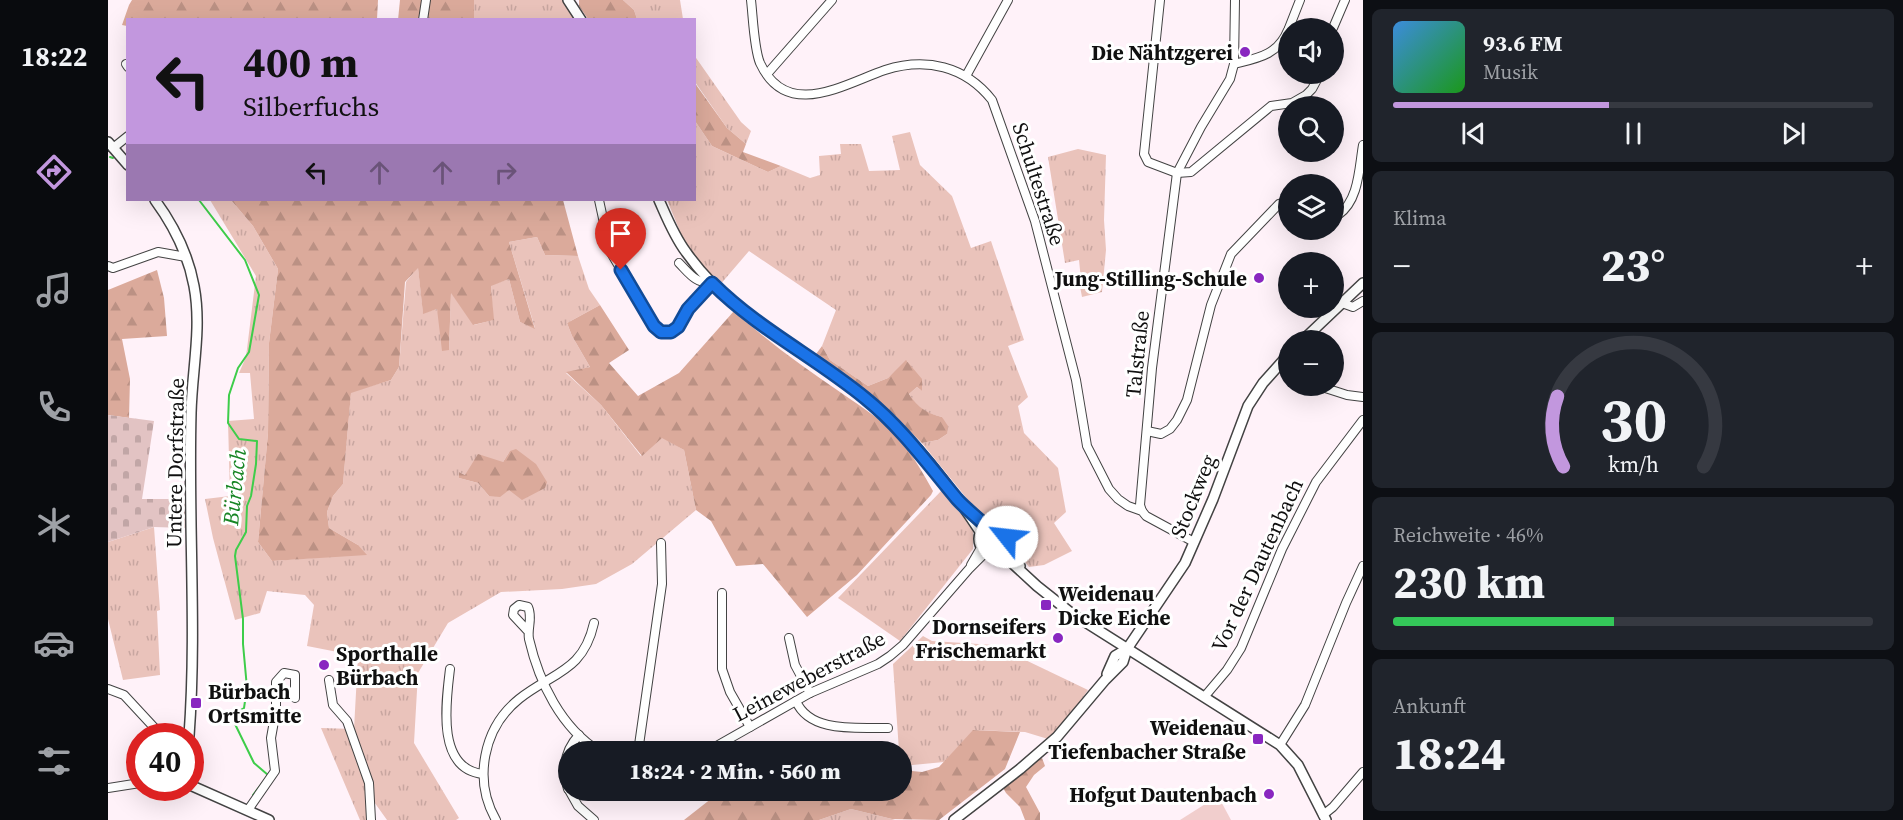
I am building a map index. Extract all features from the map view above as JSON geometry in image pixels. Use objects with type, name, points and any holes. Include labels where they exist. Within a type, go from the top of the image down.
[{"type":"street","points":[[423,18],[426,0]]},
{"type":"street","points":[[568,0],[580,18]]},
{"type":"street","points":[[751,0],[759,61],[767,74],[829,2]]},
{"type":"street","points":[[966,76],[1008,0]]},
{"type":"street","points":[[1160,0],[1144,154],[1148,162],[1177,172],[1191,172],[1271,106],[1292,103],[1306,95],[1315,84]]},
{"type":"street","name":"Talstraße","points":[[1142,511],[1140,505],[1152,368],[1177,172],[1230,79],[1234,64],[1235,0]]},
{"type":"street","points":[[1293,18],[1300,0]]},
{"type":"street","points":[[1337,18],[1345,0]]},
{"type":"street","points":[[1234,64],[1264,57],[1278,47]]},
{"type":"street","name":"Schultestraße","points":[[767,74],[781,89],[808,94],[831,92],[885,70],[902,67],[942,66],[966,76],[983,88],[992,100],[1035,221],[1076,380],[1088,446],[1109,489],[1128,506],[1142,511],[1146,516],[1194,542]]},
{"type":"street","points":[[126,137],[110,145],[126,163]]},
{"type":"street","points":[[1344,210],[1353,197],[1363,145]]},
{"type":"street","name":"Untere Dorfstraße","points":[[156,201],[180,239],[194,287],[197,311],[191,412],[192,621],[189,723]]},
{"type":"street","points":[[598,201],[610,251],[654,326],[661,332],[671,332],[678,327],[688,309],[712,283]]},
{"type":"street","points":[[660,201],[682,246],[712,283],[754,321],[839,378],[885,415],[918,450],[984,530]]},
{"type":"street","points":[[1147,431],[1161,434],[1170,429],[1182,410],[1187,400],[1211,305],[1231,254],[1278,205]]},
{"type":"street","points":[[108,266],[113,268],[158,252],[186,257]]},
{"type":"street","points":[[679,263],[697,281],[703,284],[712,283]]},
{"type":"street","points":[[1344,301],[1363,283]]},
{"type":"street","points":[[1344,304],[1353,307],[1363,302]]},
{"type":"street","points":[[1313,330],[1326,318]]},
{"type":"street","name":"Stockweg","points":[[954,820],[1045,748],[1074,718],[1105,680],[1115,656],[1127,649],[1185,562],[1248,406],[1263,383],[1278,366]]},
{"type":"street","points":[[1344,394],[1363,398]]},
{"type":"street","name":"Vor der Dautenbach","points":[[1205,696],[1227,670],[1241,648],[1282,549],[1316,482],[1363,420]]},
{"type":"street","points":[[984,530],[995,526],[1003,529],[1007,537],[1002,549]]},
{"type":"street","points":[[984,530],[980,542],[984,549],[1002,549],[1026,576],[1071,612],[1280,745],[1298,765],[1325,818],[1363,772]]},
{"type":"street","points":[[640,741],[662,584],[661,543]]},
{"type":"street","name":"Leineweberstraße","points":[[725,741],[810,693],[878,664],[890,656],[903,645],[984,549]]},
{"type":"street","points":[[1280,745],[1305,705],[1363,566]]},
{"type":"street","points":[[722,593],[722,669],[730,692],[750,727]]},
{"type":"street","points":[[496,820],[486,795],[483,774],[490,739],[505,713],[519,699],[556,677],[574,663],[590,638],[594,623]]},
{"type":"street","points":[[527,630],[543,684],[556,705],[586,741]]},
{"type":"street","points":[[789,638],[795,665],[810,693]]},
{"type":"street","points":[[450,669],[446,723],[449,740],[461,765],[474,773],[483,774]]},
{"type":"street","points":[[248,810],[275,771],[271,738],[276,710],[276,682],[284,673],[294,675],[295,698]]},
{"type":"street","points":[[329,680],[333,705],[347,721],[369,783],[371,820]]},
{"type":"street","points":[[108,689],[124,695],[150,723]]},
{"type":"street","points":[[796,701],[800,709],[810,717],[825,724],[888,728]]},
{"type":"street","points":[[574,741],[579,735]]},
{"type":"street","points":[[108,788],[126,785]]},
{"type":"street","points":[[204,791],[269,820]]},
{"type":"street","points":[[575,801],[594,820]]},
{"type":"green space","points":[[132,0],[378,0],[377,18],[126,18],[126,26],[122,25]]},
{"type":"green space","points":[[400,0],[474,0],[474,18],[398,18]]},
{"type":"green space","points":[[474,0],[564,0],[576,18],[474,18]]},
{"type":"green space","points":[[579,0],[623,0],[634,10],[637,18],[587,18],[579,6]]},
{"type":"green space","points":[[623,0],[680,0],[683,18],[637,18],[634,10]]},
{"type":"green space","points":[[696,58],[741,122],[751,131],[746,144],[727,128],[696,83]]},
{"type":"green space","points":[[696,85],[727,128],[746,144],[743,152],[781,166],[768,172],[712,146],[696,122]]},
{"type":"green space","points":[[696,122],[712,146],[768,172],[781,166],[810,178],[820,175],[819,156],[841,154],[840,144],[861,144],[869,171],[900,170],[892,136],[910,132],[920,165],[952,196],[971,248],[991,241],[1024,340],[1008,346],[1028,397],[1018,406],[1024,433],[1058,468],[1066,512],[1054,523],[1072,551],[1044,565],[1029,567],[1013,546],[1013,536],[1007,525],[1002,521],[981,516],[922,443],[938,440],[947,434],[942,417],[922,409],[909,394],[917,387],[922,391],[907,361],[888,378],[868,386],[830,360],[822,346],[836,310],[749,251],[719,286],[686,246],[667,201],[696,201]]},
{"type":"green space","points":[[1078,149],[1106,155],[1104,220],[1106,250],[1102,292],[1082,297],[1079,260],[1065,263],[1048,157]]},
{"type":"green space","points":[[211,201],[232,201],[253,226],[278,269],[269,343],[268,433],[258,542],[272,561],[312,558],[358,545],[329,528],[327,512],[333,496],[343,484],[351,392],[391,380],[399,367],[406,282],[418,267],[423,313],[437,309],[449,350],[451,292],[474,325],[493,320],[491,285],[509,279],[520,322],[535,328],[509,242],[537,237],[545,255],[578,256],[589,289],[600,305],[567,323],[590,367],[566,373],[601,405],[641,456],[662,437],[684,450],[696,510],[632,564],[596,584],[562,589],[501,592],[448,623],[418,673],[414,743],[459,818],[456,820],[387,820],[372,799],[370,820],[360,820],[321,728],[354,729],[358,656],[307,646],[314,605],[305,595],[267,591],[260,613],[235,620],[205,499],[230,496],[228,421],[254,419],[250,373],[239,373],[246,357],[256,276]],"holes":[[[510,451],[489,496],[478,483],[459,478],[459,472],[465,475],[503,462]]]},
{"type":"green space","points":[[232,201],[563,201],[578,256],[545,255],[537,237],[509,242],[535,329],[520,322],[509,279],[491,286],[494,320],[473,325],[451,293],[449,350],[442,351],[437,309],[423,314],[418,268],[405,282],[399,367],[391,380],[351,393],[343,484],[333,496],[327,512],[329,528],[358,545],[367,555],[272,561],[258,542],[268,433],[269,343],[278,269],[253,226]]},
{"type":"green space","points":[[157,270],[164,298],[167,336],[122,339],[130,379],[129,418],[108,415],[108,290]]},
{"type":"green space","points":[[600,305],[629,350],[609,363],[638,396],[679,373],[734,311],[759,333],[890,429],[916,461],[933,491],[931,495],[857,575],[807,617],[763,564],[736,566],[711,521],[696,510],[684,450],[662,438],[642,456],[601,405],[566,372],[590,367],[567,323]]},
{"type":"green space","points":[[822,346],[830,360],[868,386],[888,378],[906,360],[922,379],[922,391],[917,387],[909,394],[923,409],[942,417],[948,426],[947,434],[938,440],[922,443],[872,397],[813,358]]},
{"type":"green space","points":[[108,415],[154,421],[142,499],[186,499],[185,528],[154,527],[108,542]]},
{"type":"green space","points":[[516,449],[536,464],[547,482],[545,488],[522,500],[509,490],[500,497],[489,496],[478,483],[459,478],[459,472],[465,475],[478,454],[503,462],[510,451]]},
{"type":"green space","points":[[943,489],[973,531],[973,549],[900,641],[838,598]]},
{"type":"green space","points":[[154,527],[160,610],[157,611],[160,675],[123,680],[108,619],[108,542]]},
{"type":"green space","points":[[923,636],[932,641],[994,645],[1088,690],[1068,718],[1048,739],[1025,732],[974,730],[944,762],[912,765],[912,741],[898,741],[893,664]]},
{"type":"green space","points":[[973,730],[1020,732],[1005,769],[939,820],[892,819],[851,809],[819,820],[684,820],[708,801],[912,801],[912,771],[922,772],[939,767]]},
{"type":"green space","points":[[1042,758],[1045,766],[1034,775],[1026,787],[1040,813],[1040,820],[1025,820],[1020,807],[1002,786],[1027,765]]},
{"type":"green space","points":[[851,809],[892,819],[895,820],[819,820]]},
{"type":"shaded area","points":[[1218,796],[1231,820],[1180,820]]},
{"type":"waterway","name":"Bürbach","points":[[200,201],[245,260],[259,295],[249,352],[238,368],[229,395],[228,423],[239,439],[257,441],[256,464],[251,496],[247,506],[246,532],[235,556],[243,619],[247,688],[244,708],[237,712],[233,720],[254,763],[268,777]]},
{"type":"waterway","name":"Bürbach","points":[[253,795],[264,781]]},
{"type":"place","name":"Die Nähtzgerei","points":[[1245,52]]},
{"type":"place","name":"Jung-Stilling-Schule","points":[[1259,278]]},
{"type":"place","name":"Weidenau Dicke Eiche","points":[[1046,605]]},
{"type":"place","name":"Dornseifers Frischemarkt","points":[[1058,638]]},
{"type":"place","name":"Sporthalle Bürbach","points":[[324,665]]},
{"type":"place","name":"Bürbach Ortsmitte","points":[[196,703]]},
{"type":"place","name":"Weidenau Tiefenbacher Straße","points":[[1258,739]]},
{"type":"place","name":"Hofgut Dautenbach","points":[[1269,794]]},
{"type":"route","points":[[621,270],[654,326],[661,332],[671,332],[678,327],[688,309],[712,283],[754,321],[863,396],[903,433],[958,500],[987,527],[995,526],[1003,529],[1007,537]]}]
